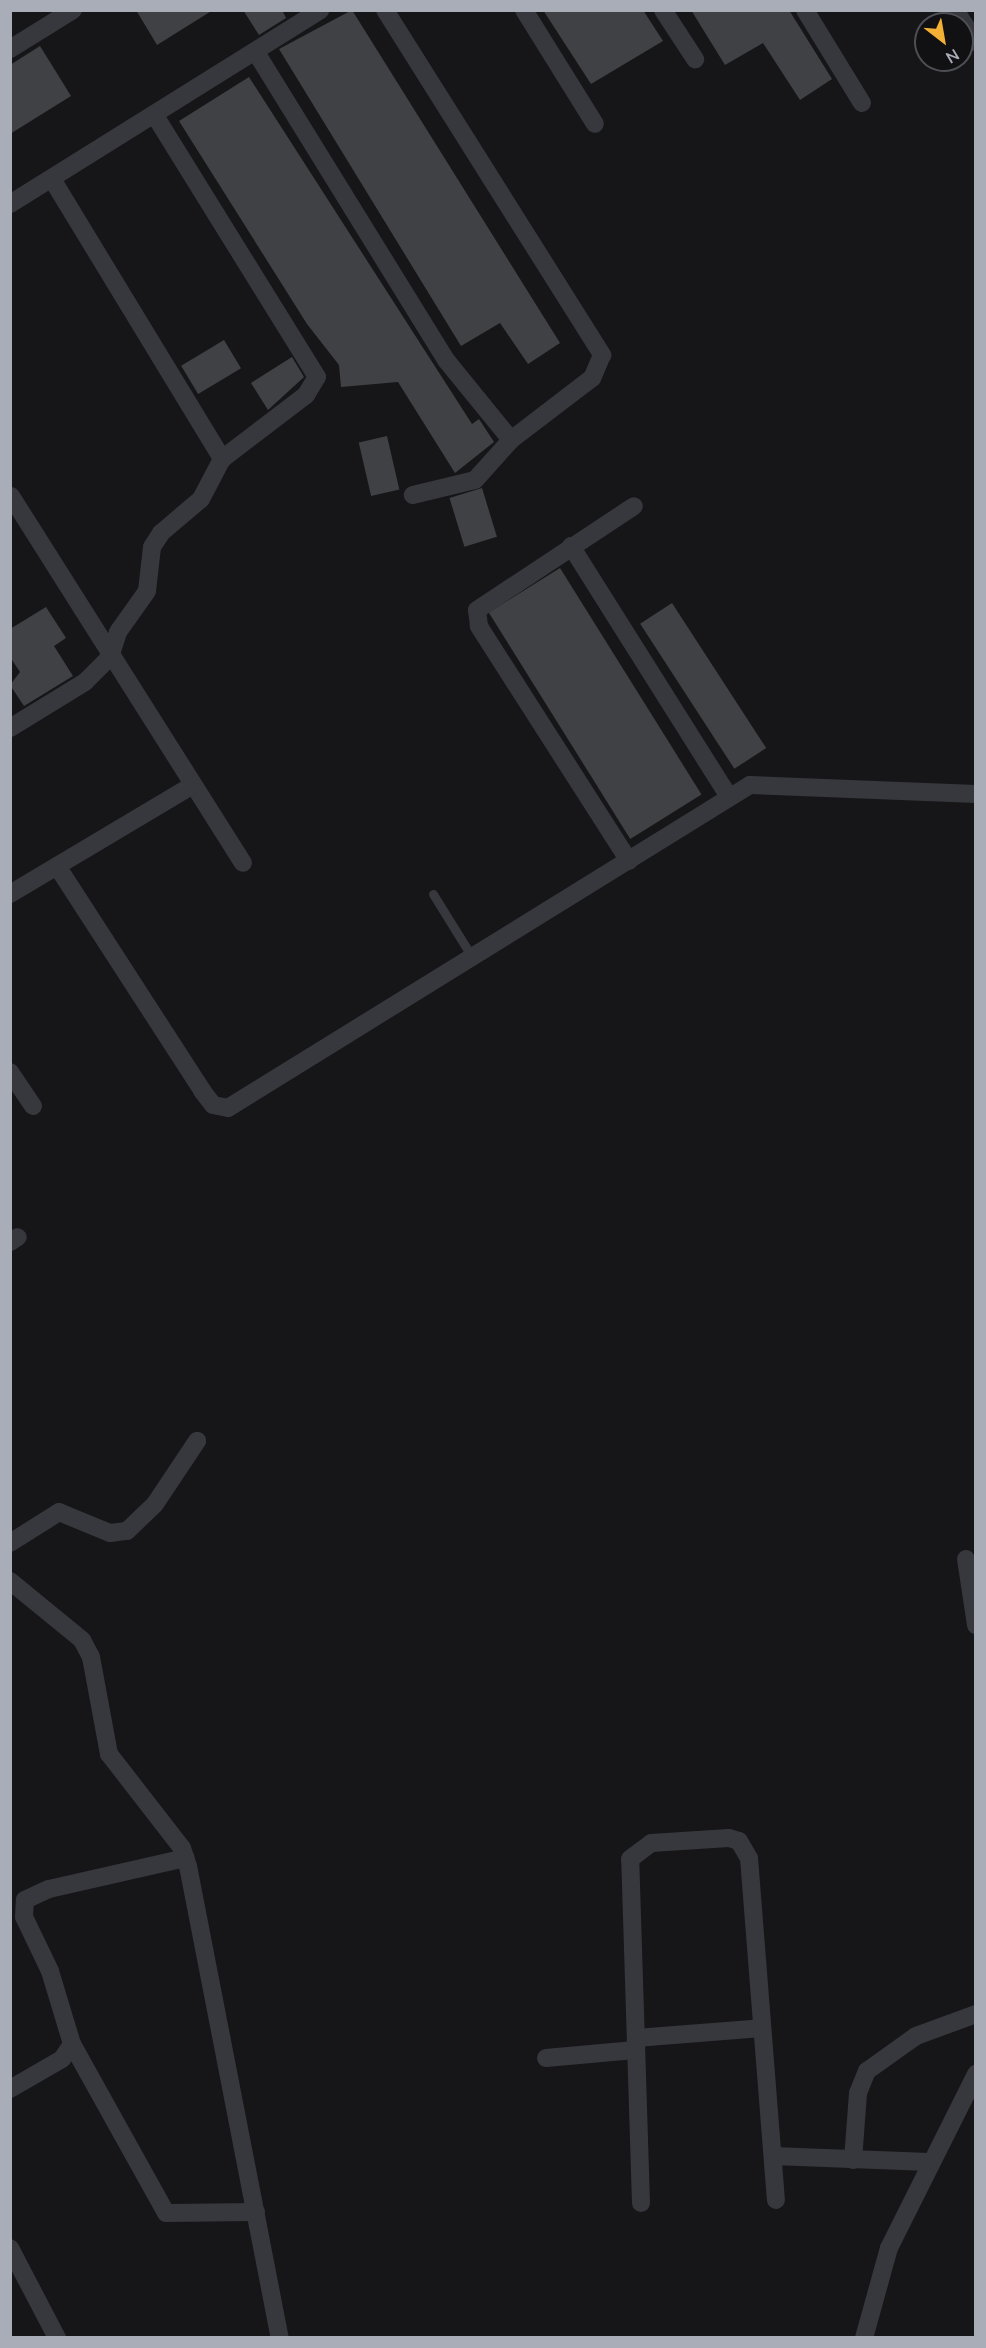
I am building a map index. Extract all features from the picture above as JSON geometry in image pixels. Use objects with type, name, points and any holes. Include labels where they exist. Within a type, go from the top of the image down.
[{"type":"street","points":[[10,49],[74,10]]},
{"type":"street","points":[[10,204],[257,54],[320,10]]},
{"type":"street","points":[[386,10],[602,355],[592,378],[511,440],[475,480],[413,495]]},
{"type":"street","points":[[524,10],[595,124]]},
{"type":"street","points":[[663,10],[695,59]]},
{"type":"street","points":[[805,10],[862,103]]},
{"type":"street","points":[[955,10],[975,42]]},
{"type":"street","points":[[257,54],[446,360],[511,440]]},
{"type":"street","points":[[10,728],[85,682],[110,657],[118,632],[147,591],[152,547],[201,499],[222,459],[306,395],[317,377],[155,116]]},
{"type":"street","points":[[52,179],[222,459]]},
{"type":"street","points":[[11,496],[191,786],[243,862]]},
{"type":"street","points":[[629,861],[478,626],[477,610],[486,599],[633,506]]},
{"type":"street","points":[[571,546],[728,795]]},
{"type":"street","points":[[57,866],[213,1105],[228,1108],[245,1102],[472,957],[629,861],[728,795],[763,782],[975,794]]},
{"type":"street","points":[[10,894],[191,786]]},
{"type":"street","points":[[10,1072],[33,1106]]},
{"type":"street","points":[[10,1543],[59,1512],[111,1533],[127,1531],[155,1504],[197,1442]]},
{"type":"street","points":[[966,1559],[974,1603],[975,1625]]},
{"type":"street","points":[[10,1581],[82,1640],[91,1658],[109,1754],[186,1858],[280,2337]]},
{"type":"street","points":[[641,2203],[636,2044],[626,1874],[630,1859],[651,1843],[729,1838],[745,1848],[776,2200]]},
{"type":"street","points":[[186,1858],[49,1889],[25,1900],[24,1917],[50,1971],[72,2044],[166,2213],[256,2212]]},
{"type":"street","points":[[853,2160],[858,2093],[867,2072],[916,2036],[975,2014]]},
{"type":"street","points":[[546,2058],[762,2028]]},
{"type":"street","points":[[10,2090],[62,2059],[72,2044]]},
{"type":"street","points":[[864,2337],[889,2248],[929,2162],[975,2074]]},
{"type":"street","points":[[772,2156],[929,2162]]},
{"type":"street","points":[[10,2248],[57,2337]]},
{"type":"lane","points":[[434,894],[472,957]]},
{"type":"building","points":[[136,10],[213,10],[157,45]]},
{"type":"building","points":[[243,10],[282,10],[286,18],[259,35]]},
{"type":"building","points":[[352,10],[560,343],[528,364],[500,323],[461,346],[279,49]]},
{"type":"building","points":[[543,10],[643,10],[663,41],[591,84]]},
{"type":"building","points":[[691,10],[789,10],[832,79],[800,100],[763,43],[725,65]]},
{"type":"building","points":[[40,46],[71,96],[10,134],[10,65]]},
{"type":"building","points":[[249,77],[472,424],[479,419],[494,442],[455,473],[398,382],[341,387],[339,365],[307,324],[179,121]]},
{"type":"building","points":[[224,340],[241,368],[198,394],[181,366]]},
{"type":"building","points":[[292,357],[304,377],[268,410],[251,383]]},
{"type":"building","points":[[387,436],[399,490],[371,496],[359,443]]},
{"type":"building","points":[[482,488],[497,537],[464,547],[449,498]]},
{"type":"building","points":[[560,568],[701,794],[630,839],[489,613]]},
{"type":"building","points":[[672,603],[766,748],[734,769],[640,624]]},
{"type":"building","points":[[46,607],[66,638],[54,646],[73,676],[24,706],[10,685],[20,672],[10,657],[10,629]]}]
